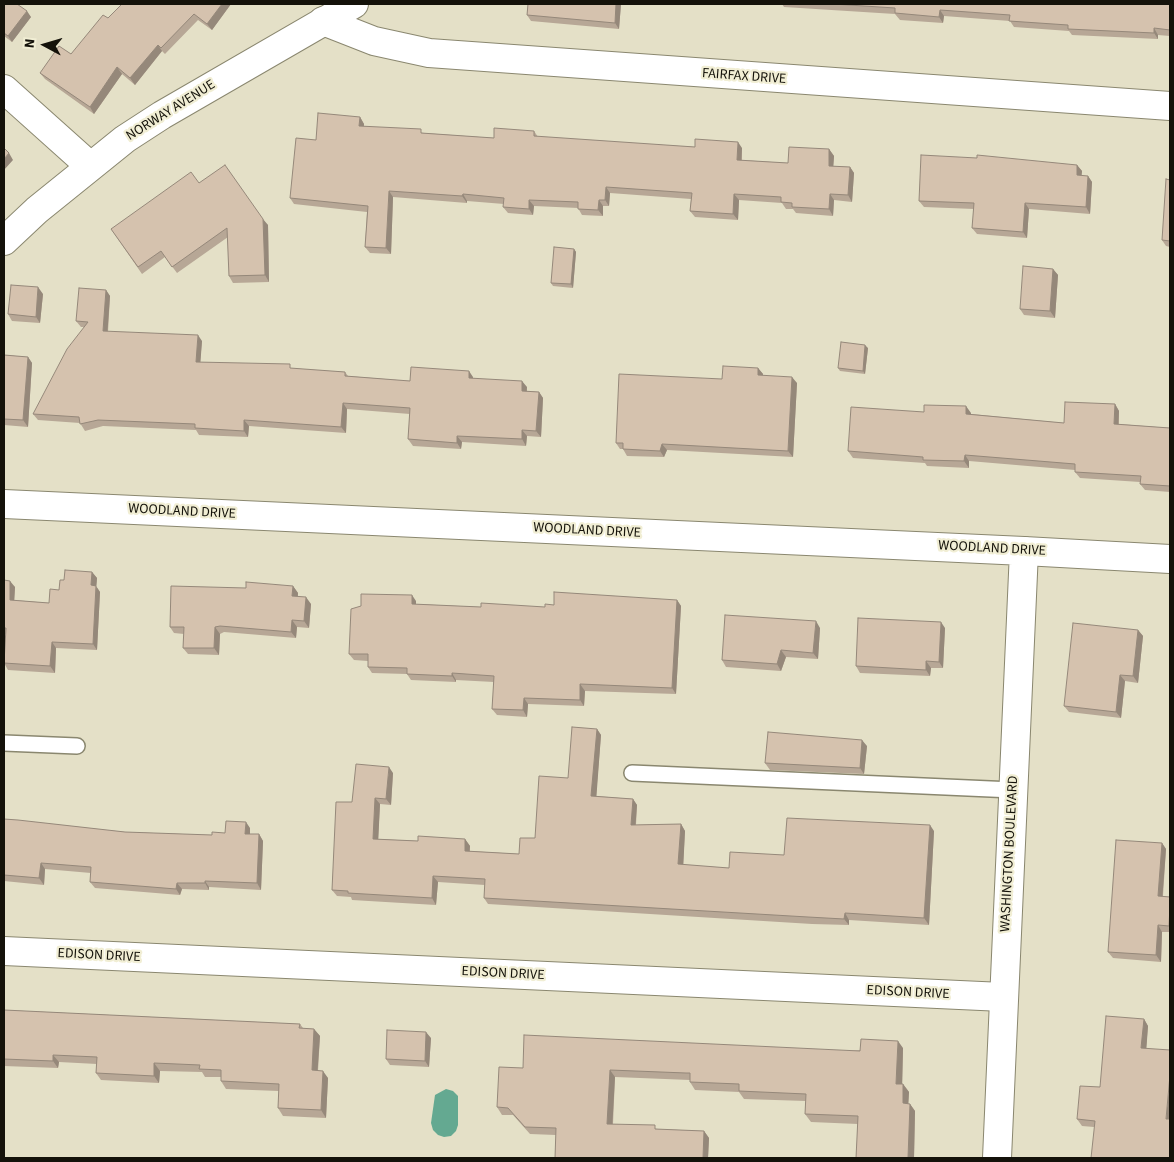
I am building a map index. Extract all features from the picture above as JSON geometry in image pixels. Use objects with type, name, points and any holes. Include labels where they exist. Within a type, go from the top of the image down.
[{"type":"street","name":"NORWAY AVENUE","points":[[4,242],[90,166],[162,115],[354,4]]},
{"type":"street","name":"FAIRFAX DRIVE","points":[[324,21],[374,42],[430,53],[1170,106]]},
{"type":"street","points":[[4,88],[90,166]]},
{"type":"street","name":"WOODLAND DRIVE","points":[[4,504],[1024,551],[1170,560]]},
{"type":"street","name":"WASHINGTON BOULEVARD","points":[[997,1158],[1024,551]]},
{"type":"street","name":"EDISON DRIVE","points":[[4,952],[1003,997]]},
{"type":"lane","points":[[4,743],[77,746]]},
{"type":"lane","points":[[632,773],[1013,790]]},
{"type":"shaded area","points":[[446,1089],[453,1091],[458,1096],[458,1125],[456,1131],[451,1136],[444,1137],[438,1135],[433,1130],[431,1123],[435,1095]]},
{"type":"building","points":[[4,4],[17,4],[27,11],[8,36],[4,33]]},
{"type":"building","points":[[122,4],[222,4],[207,24],[194,14],[161,48],[158,45],[130,78],[117,67],[90,107],[40,73],[59,46],[71,54],[103,15],[108,18]]},
{"type":"building","points":[[528,4],[616,4],[615,23],[527,15]]},
{"type":"building","points":[[833,4],[1170,4],[1170,30],[1154,28],[1154,33],[1068,29],[1068,25],[1009,21],[1010,15],[940,10],[939,17],[895,13],[895,8]]},
{"type":"building","points":[[318,113],[360,117],[359,126],[421,129],[421,133],[494,138],[494,128],[534,131],[534,136],[695,147],[695,139],[738,142],[737,160],[788,163],[789,147],[829,149],[829,166],[850,167],[848,195],[830,194],[829,209],[792,207],[792,203],[781,202],[781,197],[734,194],[733,214],[690,211],[692,193],[606,187],[605,200],[599,200],[598,210],[578,209],[578,202],[529,200],[529,209],[503,207],[504,198],[463,194],[462,196],[389,191],[386,248],[365,247],[368,206],[290,198],[296,138],[316,140]]},
{"type":"building","points":[[4,148],[9,153],[4,159]]},
{"type":"building","points":[[921,155],[977,158],[977,155],[1077,165],[1077,175],[1088,176],[1086,207],[1025,203],[1023,232],[972,228],[974,203],[919,201]]},
{"type":"building","points":[[225,165],[263,219],[265,275],[229,276],[227,228],[172,267],[161,251],[138,267],[111,229],[191,172],[199,183]]},
{"type":"building","points":[[1166,179],[1170,180],[1170,241],[1162,240]]},
{"type":"building","points":[[554,247],[574,249],[571,284],[551,283]]},
{"type":"building","points":[[1023,266],[1053,269],[1050,311],[1020,309]]},
{"type":"building","points":[[11,285],[38,287],[36,317],[8,314]]},
{"type":"building","points":[[79,288],[106,290],[103,331],[198,335],[196,362],[290,364],[290,368],[345,372],[345,376],[410,381],[411,367],[469,371],[469,378],[522,381],[522,391],[539,392],[536,431],[522,430],[522,439],[457,436],[457,443],[408,439],[410,408],[343,403],[341,427],[244,420],[244,431],[195,428],[195,424],[98,420],[80,424],[79,417],[33,414],[67,349],[88,322],[76,321]]},
{"type":"building","points":[[841,342],[865,345],[863,371],[838,368]]},
{"type":"building","points":[[4,355],[28,357],[23,420],[4,419]]},
{"type":"building","points":[[723,366],[758,368],[758,375],[792,377],[788,451],[662,444],[660,451],[623,449],[623,443],[616,443],[619,374],[722,379]]},
{"type":"building","points":[[1065,402],[1115,404],[1114,424],[1170,428],[1170,486],[1140,484],[1141,476],[1075,472],[1075,464],[965,455],[964,461],[923,460],[923,457],[848,451],[851,407],[924,412],[924,405],[966,406],[966,414],[1064,423]]},
{"type":"building","points":[[65,570],[92,572],[91,585],[96,586],[93,644],[52,642],[50,666],[4,663],[6,628],[4,628],[4,580],[10,581],[10,600],[49,603],[50,589],[59,590],[60,580],[64,580]]},
{"type":"building","points":[[246,582],[293,586],[292,596],[306,597],[304,621],[292,620],[291,632],[215,627],[214,648],[183,648],[184,627],[170,627],[171,586],[246,588]]},
{"type":"building","points":[[554,592],[677,600],[672,688],[580,684],[580,700],[524,698],[523,710],[492,709],[494,676],[452,673],[452,676],[407,674],[407,668],[368,667],[368,654],[349,654],[351,609],[361,606],[361,594],[412,595],[412,604],[481,607],[481,603],[545,607],[545,604],[554,605]]},
{"type":"building","points":[[725,615],[816,621],[813,653],[781,650],[777,664],[722,660]]},
{"type":"building","points":[[858,618],[941,622],[939,662],[926,661],[926,670],[856,666]]},
{"type":"building","points":[[1073,623],[1138,630],[1133,676],[1120,675],[1116,712],[1064,706]]},
{"type":"building","points":[[572,727],[597,729],[591,796],[633,799],[631,825],[681,824],[678,864],[729,868],[730,852],[784,855],[787,818],[930,825],[924,918],[845,913],[844,919],[484,898],[485,879],[433,876],[432,898],[348,893],[348,891],[332,890],[336,802],[352,802],[356,764],[389,767],[386,799],[375,798],[373,839],[418,841],[418,836],[465,839],[465,851],[519,854],[520,838],[535,838],[539,776],[568,778]]},
{"type":"building","points":[[768,732],[862,740],[860,768],[765,763]]},
{"type":"building","points":[[4,819],[125,832],[212,835],[212,832],[225,833],[226,821],[246,822],[245,834],[259,834],[257,883],[205,881],[205,883],[177,883],[176,889],[90,882],[91,867],[41,863],[39,878],[4,875]]},
{"type":"building","points":[[1116,840],[1162,843],[1158,896],[1170,897],[1169,926],[1158,925],[1156,955],[1108,952]]},
{"type":"building","points":[[4,1010],[300,1024],[299,1028],[314,1029],[312,1070],[323,1071],[321,1110],[278,1108],[279,1084],[221,1081],[221,1070],[199,1069],[200,1065],[154,1063],[154,1076],[96,1073],[97,1057],[53,1055],[53,1061],[4,1059]]},
{"type":"building","points":[[1106,1016],[1144,1019],[1141,1048],[1170,1050],[1166,1119],[1170,1119],[1170,1158],[1091,1158],[1095,1121],[1077,1119],[1080,1086],[1100,1087]]},
{"type":"building","points":[[387,1030],[426,1032],[425,1061],[386,1059]]},
{"type":"building","points":[[524,1035],[860,1051],[861,1039],[898,1041],[896,1084],[903,1084],[903,1103],[910,1104],[908,1158],[856,1158],[858,1116],[805,1114],[806,1094],[739,1091],[739,1084],[690,1082],[690,1073],[610,1070],[607,1124],[655,1125],[655,1129],[704,1131],[703,1158],[555,1158],[556,1128],[525,1127],[508,1108],[497,1107],[499,1067],[523,1068]]}]
